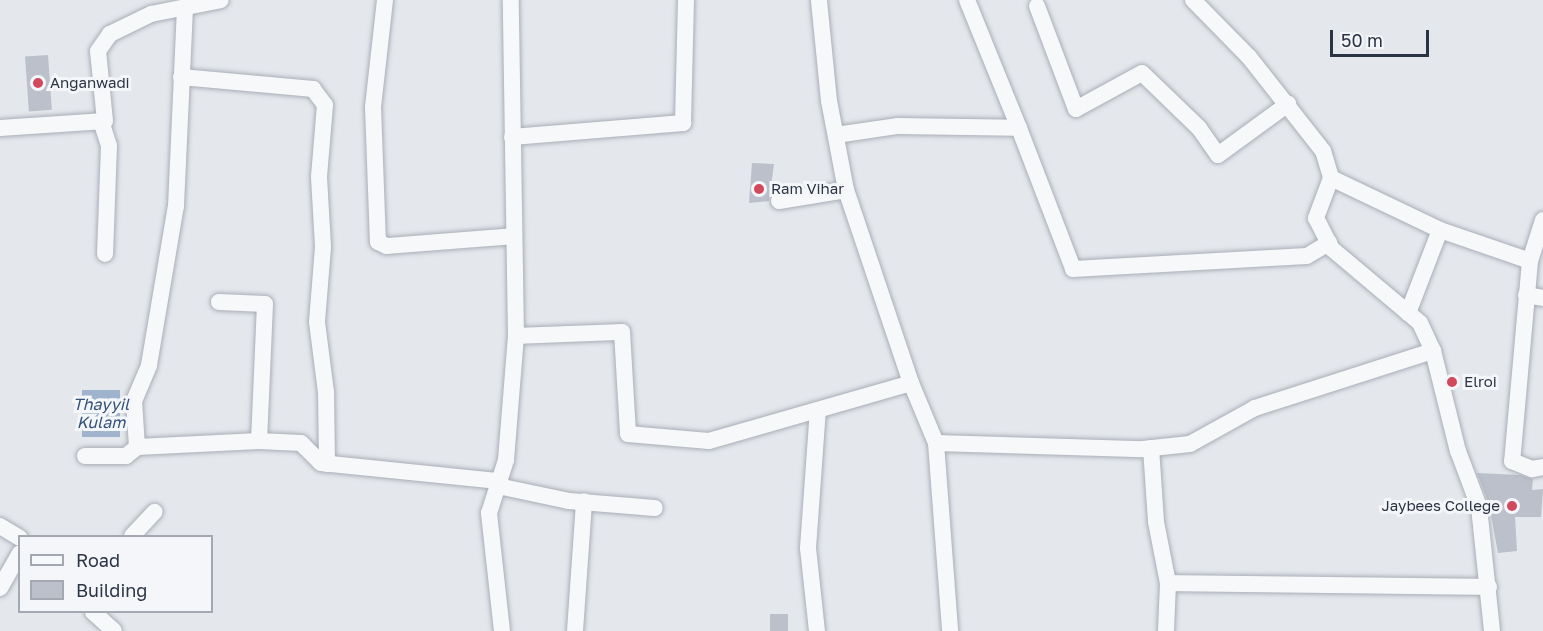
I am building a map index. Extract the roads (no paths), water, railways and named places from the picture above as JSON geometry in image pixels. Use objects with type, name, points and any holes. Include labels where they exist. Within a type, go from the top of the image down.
[{"type":"street","points":[[0,128],[105,121],[98,51],[110,34],[151,14],[221,0]]},
{"type":"street","points":[[385,0],[373,107],[378,242],[387,246],[514,236]]},
{"type":"street","points":[[502,631],[489,513],[506,460],[516,336],[511,0]]},
{"type":"street","points":[[512,137],[683,123],[686,0]]},
{"type":"street","points":[[819,0],[836,135],[846,190],[911,383],[936,443],[950,631]]},
{"type":"street","points":[[967,0],[1073,269],[1307,256],[1329,243]]},
{"type":"street","points":[[1193,0],[1288,104],[1323,151],[1331,178],[1316,218],[1329,243],[1420,323],[1433,351],[1458,451],[1479,507],[1492,631]]},
{"type":"street","points":[[1037,6],[1076,108],[1142,73],[1199,128],[1218,155],[1288,104]]},
{"type":"street","points":[[138,447],[134,401],[149,365],[176,206],[185,7]]},
{"type":"street","points":[[181,77],[313,89],[325,105],[318,177],[323,248],[317,322],[326,392],[327,464]]},
{"type":"street","points":[[101,121],[109,146],[105,254]]},
{"type":"street","points":[[836,135],[898,126],[1019,128]]},
{"type":"street","points":[[1331,178],[1440,230],[1530,261]]},
{"type":"street","points":[[778,201],[846,190]]},
{"type":"street","points":[[1543,220],[1530,261],[1535,297],[1512,461],[1532,469],[1543,467]]},
{"type":"street","points":[[1408,313],[1440,230]]},
{"type":"street","points":[[219,302],[265,304],[259,441]]},
{"type":"street","points":[[516,336],[622,332],[628,434],[709,441],[911,383]]},
{"type":"street","points":[[936,443],[1151,448],[1190,444],[1256,408],[1433,351]]},
{"type":"street","points":[[817,631],[808,541],[818,410]]},
{"type":"street","points":[[85,456],[126,456],[138,447],[259,441],[301,444],[327,464],[499,483],[584,501],[655,508]]},
{"type":"street","points":[[1151,448],[1156,522],[1168,583],[1166,631]]},
{"type":"street","points":[[575,631],[584,501]]},
{"type":"street","points":[[134,535],[154,512]]},
{"type":"street","points":[[0,526],[18,537]]},
{"type":"street","points":[[0,588],[18,557]]},
{"type":"street","points":[[1168,583],[1489,586]]},
{"type":"street","points":[[94,613],[114,631]]},
{"type":"water","name":"Thayyil Kulam","points":[[82,390],[120,390],[120,437],[82,437]]},
{"type":"place","name":"Anganwadi","points":[[38,83]]},
{"type":"place","name":"Ram Vihar","points":[[759,189]]},
{"type":"place","name":"Elroi","points":[[1452,382]]},
{"type":"place","name":"Jaybees College","points":[[1512,506]]}]
